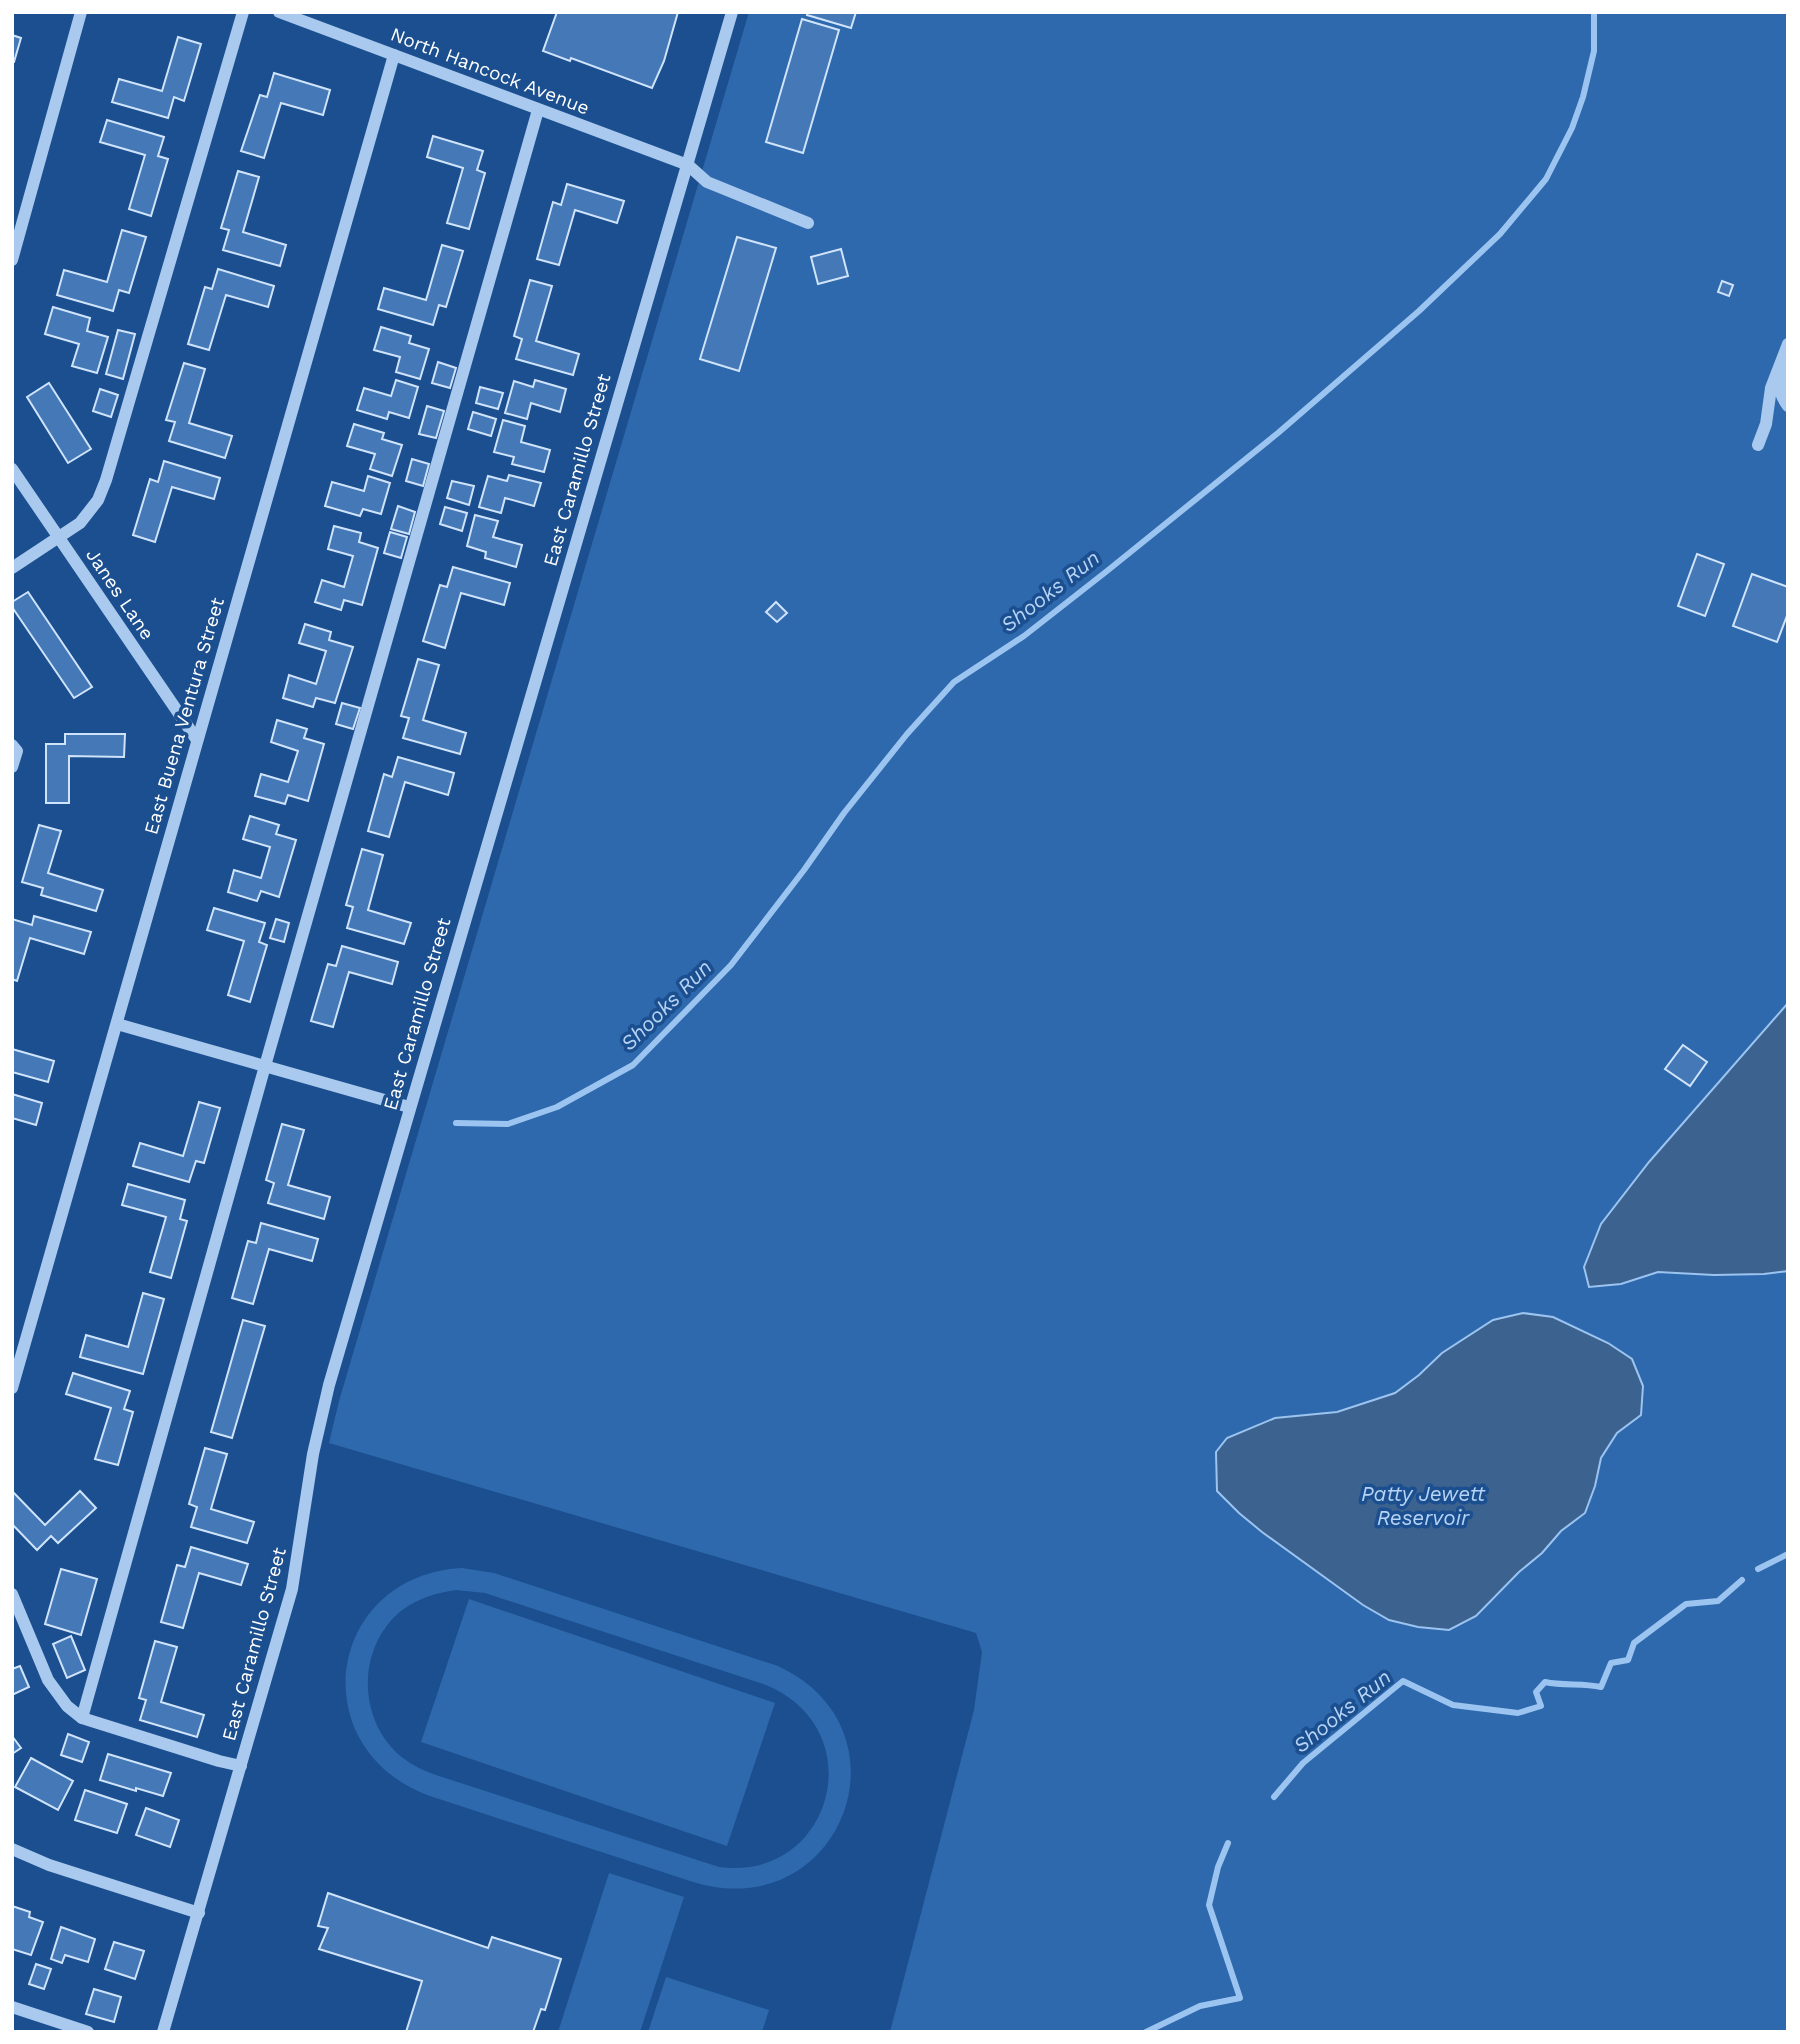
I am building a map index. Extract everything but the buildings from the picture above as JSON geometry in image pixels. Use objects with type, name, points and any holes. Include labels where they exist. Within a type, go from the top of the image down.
[{"type":"street","points":[[12,260],[82,12]]},
{"type":"street","points":[[12,568],[80,523],[97,500],[106,480],[243,12]]},
{"type":"street","name":"North Hancock Avenue","points":[[279,12],[688,165],[707,182],[808,223]]},
{"type":"street","name":"East Caramillo Street","points":[[163,2032],[292,1589],[313,1454],[329,1384],[732,12]]},
{"type":"street","name":"East Buena Ventura Street","points":[[12,1388],[394,55]]},
{"type":"street","points":[[82,1718],[538,110]]},
{"type":"street","points":[[1788,344],[1780,390],[1788,406]]},
{"type":"street","points":[[1758,445],[1766,424],[1771,388],[1781,374]]},
{"type":"street","name":"Janes Lane","points":[[12,469],[197,740]]},
{"type":"street","points":[[12,745],[17,751],[12,767]]},
{"type":"street","points":[[117,1024],[409,1107]]},
{"type":"street","points":[[12,1594],[48,1680],[68,1706],[82,1718],[241,1766]]},
{"type":"street","points":[[12,1849],[49,1865],[198,1913]]},
{"type":"street","points":[[12,2007],[88,2032]]},
{"type":"shaded area","points":[[749,12],[1788,12],[1788,2032],[890,2032],[974,1710],[982,1652],[976,1633],[329,1443],[339,1401]]},
{"type":"shaded area","points":[[462,1568],[494,1573],[778,1666],[820,1696],[844,1733],[851,1774],[843,1815],[821,1850],[788,1876],[745,1888],[693,1882],[427,1795],[387,1771],[360,1740],[347,1703],[347,1666],[359,1630],[382,1600],[417,1578]],"holes":[[[456,1590],[485,1593],[766,1685],[800,1706],[820,1735],[828,1766],[825,1798],[812,1828],[789,1851],[758,1865],[719,1867],[436,1775],[407,1761],[388,1743],[377,1725],[370,1705],[370,1664],[376,1645],[386,1626],[407,1606],[421,1599]]]},
{"type":"shaded area","points":[[469,1599],[775,1703],[727,1846],[421,1742]]},
{"type":"shaded area","points":[[609,1873],[684,1897],[640,2032],[558,2032]]},
{"type":"shaded area","points":[[666,1977],[769,2010],[762,2032],[648,2032]]},
{"type":"water","points":[[1788,1003],[1788,1271],[1714,1275],[1658,1272],[1621,1284],[1589,1287],[1584,1267],[1601,1224],[1649,1162]]},
{"type":"water","name":"Patty Jewett Reservoir","points":[[1523,1313],[1553,1317],[1608,1343],[1632,1359],[1643,1386],[1641,1415],[1617,1433],[1601,1458],[1585,1513],[1561,1531],[1542,1553],[1519,1572],[1476,1616],[1449,1630],[1418,1627],[1389,1620],[1363,1605],[1262,1532],[1217,1491],[1216,1452],[1227,1438],[1275,1418],[1337,1412],[1395,1393],[1442,1353],[1493,1320]]},
{"type":"waterway","name":"Shooks Run","points":[[456,1123],[508,1124],[557,1107],[633,1065],[731,965],[844,813],[907,734],[954,682],[1024,636],[1278,433],[1419,311],[1500,234],[1546,179],[1572,128],[1594,51],[1594,12]]},
{"type":"waterway","name":"Shooks Run","points":[[1758,1569],[1788,1554]]},
{"type":"waterway","name":"Shooks Run","points":[[1274,1797],[1303,1763],[1403,1681],[1453,1705],[1518,1713],[1541,1706],[1536,1692],[1545,1682],[1601,1687],[1611,1663],[1628,1660],[1634,1643],[1686,1604],[1718,1601],[1742,1580]]},
{"type":"waterway","name":"Shooks Run","points":[[1146,2032],[1200,2006],[1240,1998],[1209,1905],[1218,1867],[1228,1843]]}]
